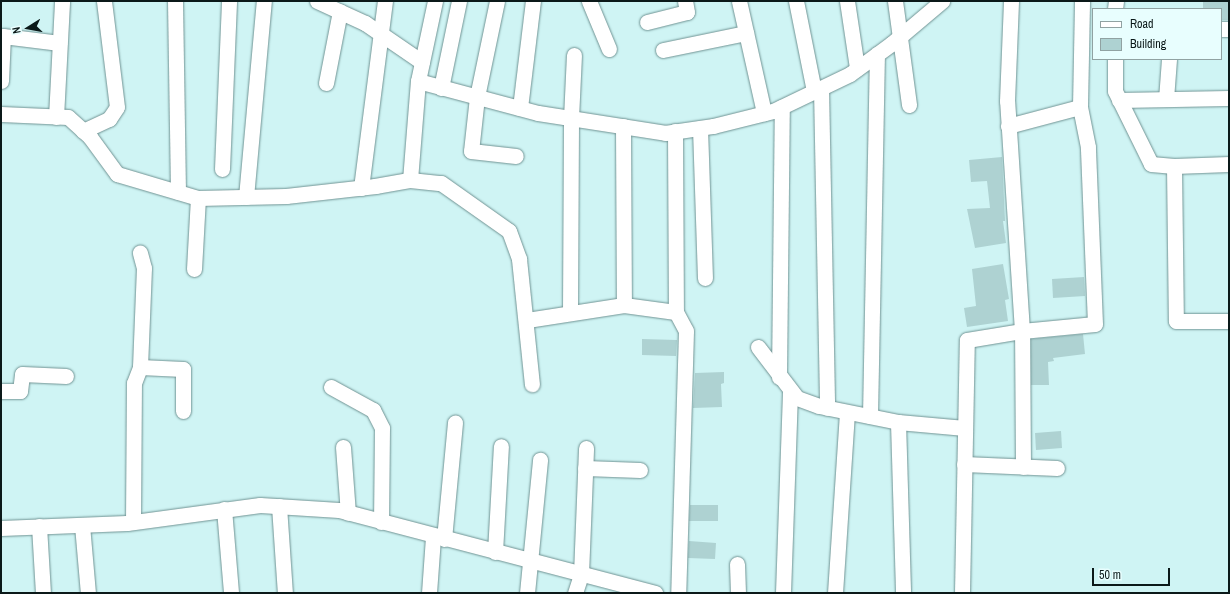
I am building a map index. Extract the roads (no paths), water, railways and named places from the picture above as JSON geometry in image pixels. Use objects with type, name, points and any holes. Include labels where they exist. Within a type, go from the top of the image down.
[{"type":"street","points":[[56,117],[62,1]]},
{"type":"street","points":[[83,130],[109,119],[117,107],[104,1]]},
{"type":"street","points":[[175,1],[178,192]]},
{"type":"street","points":[[222,169],[229,1]]},
{"type":"street","points":[[246,197],[264,1]]},
{"type":"street","points":[[317,1],[380,33],[422,62]]},
{"type":"street","points":[[362,188],[385,1]]},
{"type":"street","points":[[410,180],[418,81],[435,1]]},
{"type":"street","points":[[441,88],[459,1]]},
{"type":"street","points":[[497,1],[477,97],[471,151],[516,156]]},
{"type":"street","points":[[520,108],[533,1]]},
{"type":"street","points":[[589,1],[609,49]]},
{"type":"street","points":[[647,22],[687,12],[685,1]]},
{"type":"street","points":[[739,1],[764,113]]},
{"type":"street","points":[[796,1],[817,89],[827,408]]},
{"type":"street","points":[[847,1],[857,68]]},
{"type":"street","points":[[894,1],[909,105]]},
{"type":"street","points":[[418,81],[520,108],[665,133],[675,132],[700,128],[764,113],[782,107],[857,68],[899,37],[942,1]]},
{"type":"street","points":[[1011,1],[1007,101],[1022,331],[1023,467]]},
{"type":"street","points":[[962,593],[967,340],[1022,331],[1095,324],[1088,147],[1080,107],[1082,1]]},
{"type":"street","points":[[326,83],[340,12]]},
{"type":"street","points":[[663,50],[746,33]]},
{"type":"street","points":[[1,81],[3,36],[60,43]]},
{"type":"street","points":[[870,416],[877,54]]},
{"type":"street","points":[[570,313],[571,118],[574,56]]},
{"type":"street","points":[[1115,60],[1115,91],[1151,164],[1174,166],[1229,164]]},
{"type":"street","points":[[1166,100],[1169,60]]},
{"type":"street","points":[[1119,100],[1229,98]]},
{"type":"street","points":[[779,377],[782,107]]},
{"type":"street","points":[[1008,126],[1080,107]]},
{"type":"street","points":[[1,114],[68,118],[83,130],[117,174],[198,198],[286,196],[362,188],[410,180],[441,183],[509,231],[518,259],[527,320],[532,384]]},
{"type":"street","points":[[622,126],[624,305]]},
{"type":"street","points":[[700,128],[705,278]]},
{"type":"street","points":[[675,132],[676,312],[686,331],[678,593]]},
{"type":"street","points":[[1174,166],[1176,321],[1229,321]]},
{"type":"street","points":[[194,269],[198,198]]},
{"type":"street","points":[[133,522],[134,383],[140,367],[144,268],[140,253]]},
{"type":"street","points":[[527,320],[624,305],[676,312]]},
{"type":"street","points":[[758,347],[779,377],[797,398],[827,408],[898,422],[965,428]]},
{"type":"street","points":[[140,367],[183,369],[183,411]]},
{"type":"street","points":[[1,391],[20,391],[22,374],[66,376]]},
{"type":"street","points":[[331,388],[373,410],[382,428],[380,522]]},
{"type":"street","points":[[783,593],[790,390]]},
{"type":"street","points":[[835,593],[847,412]]},
{"type":"street","points":[[898,422],[903,593]]},
{"type":"street","points":[[429,593],[439,538],[455,423]]},
{"type":"street","points":[[495,552],[501,446]]},
{"type":"street","points":[[344,448],[348,512]]},
{"type":"street","points":[[575,593],[581,574],[586,448]]},
{"type":"street","points":[[527,593],[540,460]]},
{"type":"street","points":[[964,464],[1056,468]]},
{"type":"street","points":[[585,468],[640,470]]},
{"type":"street","points":[[1,528],[133,522],[260,505],[348,512],[439,538],[581,574],[623,589],[655,593]]},
{"type":"street","points":[[279,506],[285,593]]},
{"type":"street","points":[[224,510],[231,593]]},
{"type":"street","points":[[82,525],[88,593]]},
{"type":"street","points":[[39,526],[43,593]]},
{"type":"street","points":[[737,564],[738,593]]}]
